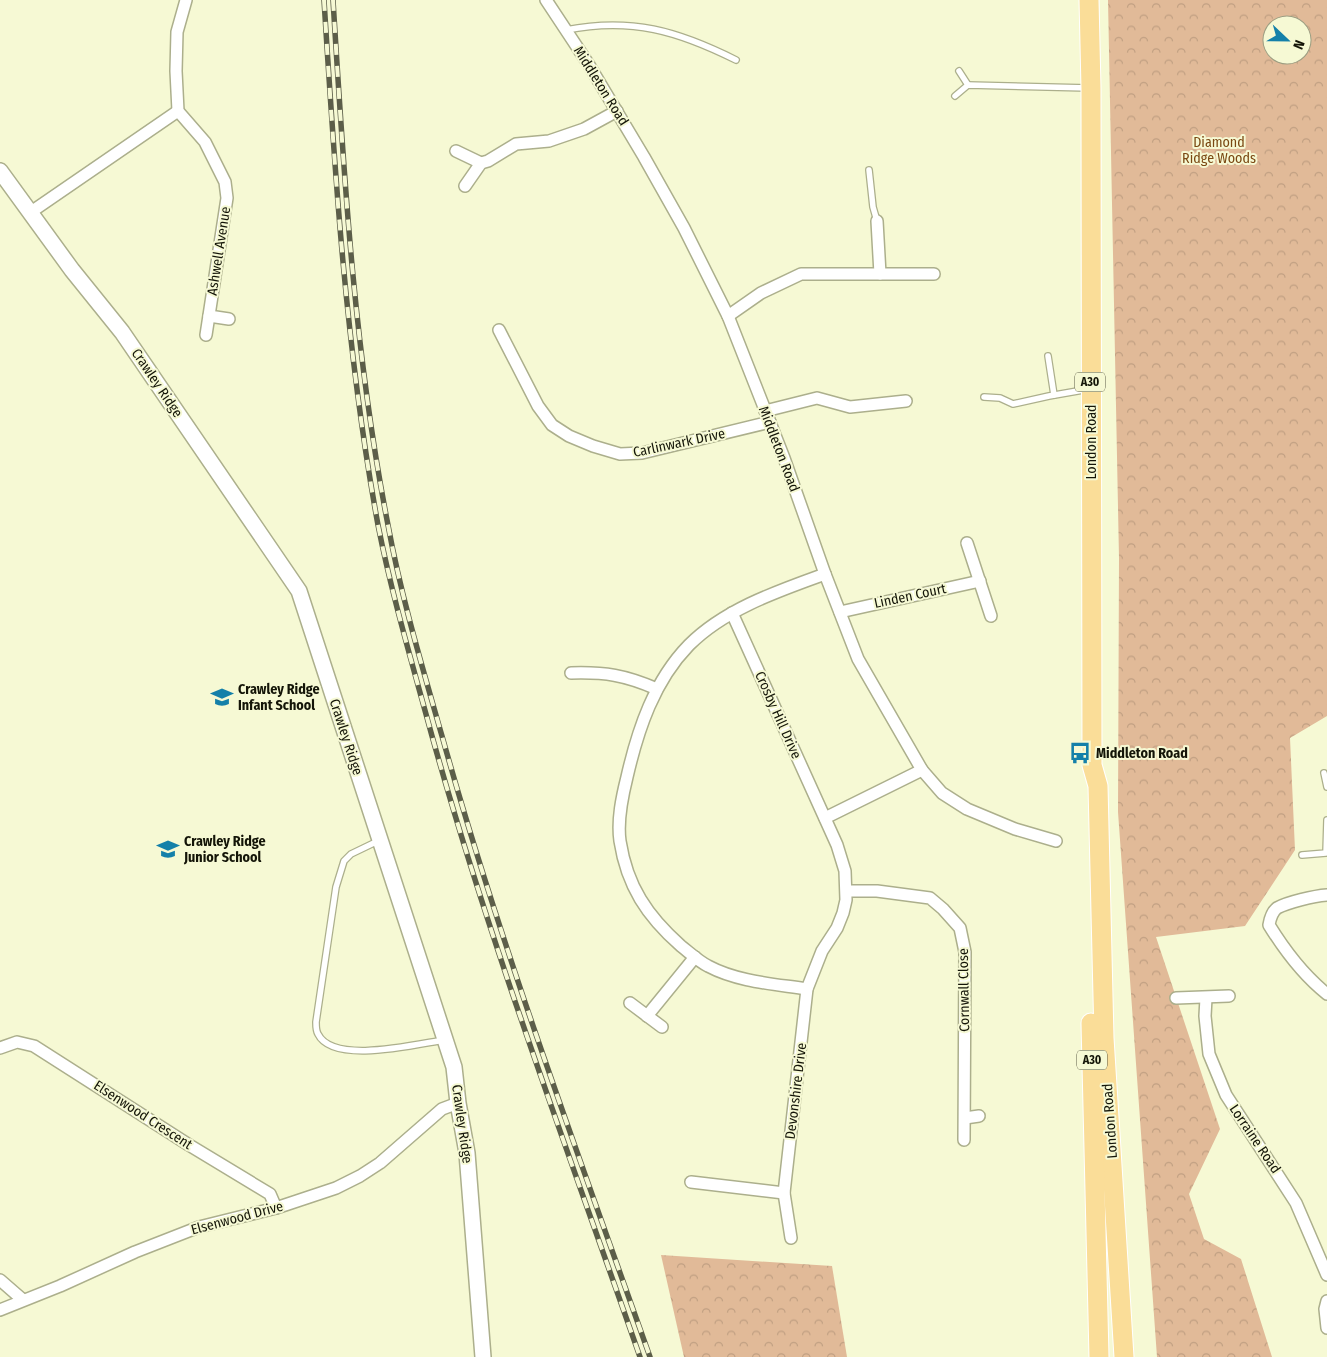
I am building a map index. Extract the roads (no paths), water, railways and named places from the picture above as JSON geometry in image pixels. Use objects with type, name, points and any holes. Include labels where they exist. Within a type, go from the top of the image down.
[{"type":"main road","name":"London Road","points":[[1088,0],[1091,88],[1092,765],[1098,786],[1104,1038],[1124,1357]]},
{"type":"main road","name":"London Road","points":[[1092,765],[1086,784],[1086,812],[1098,1357]]},
{"type":"street","points":[[31,212],[178,111],[177,32],[186,0]]},
{"type":"street","name":"Middleton Road","points":[[546,0],[617,111],[684,228],[728,316],[858,659],[922,770],[942,793],[967,809],[1016,829],[1056,841]]},
{"type":"street","name":"Ashwell Avenue","points":[[178,111],[204,142],[225,182],[227,198],[225,217],[206,335]]},
{"type":"street","points":[[465,186],[481,163],[488,161],[516,144],[549,141],[584,128],[617,111]]},
{"type":"street","points":[[456,151],[481,163]]},
{"type":"street","name":"Crawley Ridge","points":[[0,171],[72,270],[122,332],[299,591],[454,1067],[467,1153],[483,1357]]},
{"type":"street","points":[[877,221],[880,274]]},
{"type":"street","points":[[728,316],[761,293],[801,274],[934,274]]},
{"type":"street","points":[[209,316],[229,319]]},
{"type":"street","name":"Carlinwark Drive","points":[[499,330],[538,406],[552,425],[569,436],[620,454],[642,453],[767,417],[817,398],[850,407],[906,400]]},
{"type":"street","points":[[967,543],[991,616]]},
{"type":"street","points":[[807,989],[742,978],[708,966],[663,930],[642,903],[626,869],[620,839],[621,800],[642,720],[657,688],[689,646],[712,625],[732,613],[796,584],[825,574]]},
{"type":"street","name":"Linden Court","points":[[840,612],[980,581]]},
{"type":"street","name":"Crosby Hill Drive","points":[[732,613],[837,845],[845,871],[847,891],[843,913],[837,928],[818,960],[807,989]]},
{"type":"street","points":[[571,673],[610,673],[632,678],[657,688]]},
{"type":"street","points":[[825,818],[922,770]]},
{"type":"street","name":"Cornwall Close","points":[[847,891],[877,891],[930,898],[960,928],[965,952],[964,1140]]},
{"type":"street","points":[[1327,895],[1312,897],[1276,909],[1270,918],[1269,926],[1296,964],[1327,994]]},
{"type":"street","points":[[647,1016],[695,957]]},
{"type":"street","name":"Devonshire Drive","points":[[791,1238],[784,1193],[807,989]]},
{"type":"street","points":[[1176,998],[1229,996]]},
{"type":"street","name":"Lorraine Road","points":[[1206,998],[1209,1054],[1226,1095],[1296,1203],[1327,1275]]},
{"type":"street","points":[[630,1003],[662,1027]]},
{"type":"street","name":"Elsenwood Crescent","points":[[0,1048],[17,1042],[34,1046],[189,1145],[270,1194],[276,1208]]},
{"type":"street","name":"Elsenwood Drive","points":[[0,1310],[60,1286],[135,1252],[199,1227],[276,1208],[336,1188],[360,1176],[393,1154],[442,1109],[458,1103]]},
{"type":"street","points":[[965,1118],[979,1116]]},
{"type":"street","points":[[691,1182],[784,1193]]},
{"type":"street","points":[[0,1280],[23,1300]]},
{"type":"street","points":[[1327,1301],[1325,1308],[1327,1328]]},
{"type":"lane","points":[[566,30],[603,25],[664,30],[702,43],[736,60]]},
{"type":"lane","points":[[959,71],[968,86]]},
{"type":"lane","points":[[956,96],[968,86],[1091,88]]},
{"type":"lane","points":[[869,170],[873,207],[877,221]]},
{"type":"lane","points":[[1048,356],[1054,395]]},
{"type":"lane","points":[[984,397],[1000,398],[1014,404],[1090,389]]},
{"type":"lane","points":[[1324,773],[1327,787]]},
{"type":"lane","points":[[1302,854],[1326,853],[1327,820]]},
{"type":"lane","points":[[380,840],[351,854],[344,861],[336,887],[316,1022],[318,1034],[327,1042],[345,1050],[362,1052],[445,1039]]},
{"type":"railway","points":[[324,0],[337,198],[350,329],[367,460],[378,525],[390,578],[432,736],[479,893],[531,1048],[640,1357]]},
{"type":"railway","points":[[333,0],[346,198],[359,329],[376,460],[399,578],[412,631],[465,815],[514,971],[650,1357]]},
{"type":"place","name":"Crawley Ridge Infant School","points":[[222,697]]},
{"type":"place","name":"Middleton Road","points":[[1080,753]]},
{"type":"place","name":"Crawley Ridge Junior School","points":[[168,849]]},
{"type":"park label","name":"Diamond Ridge Woods","points":[[1219,150]]}]
